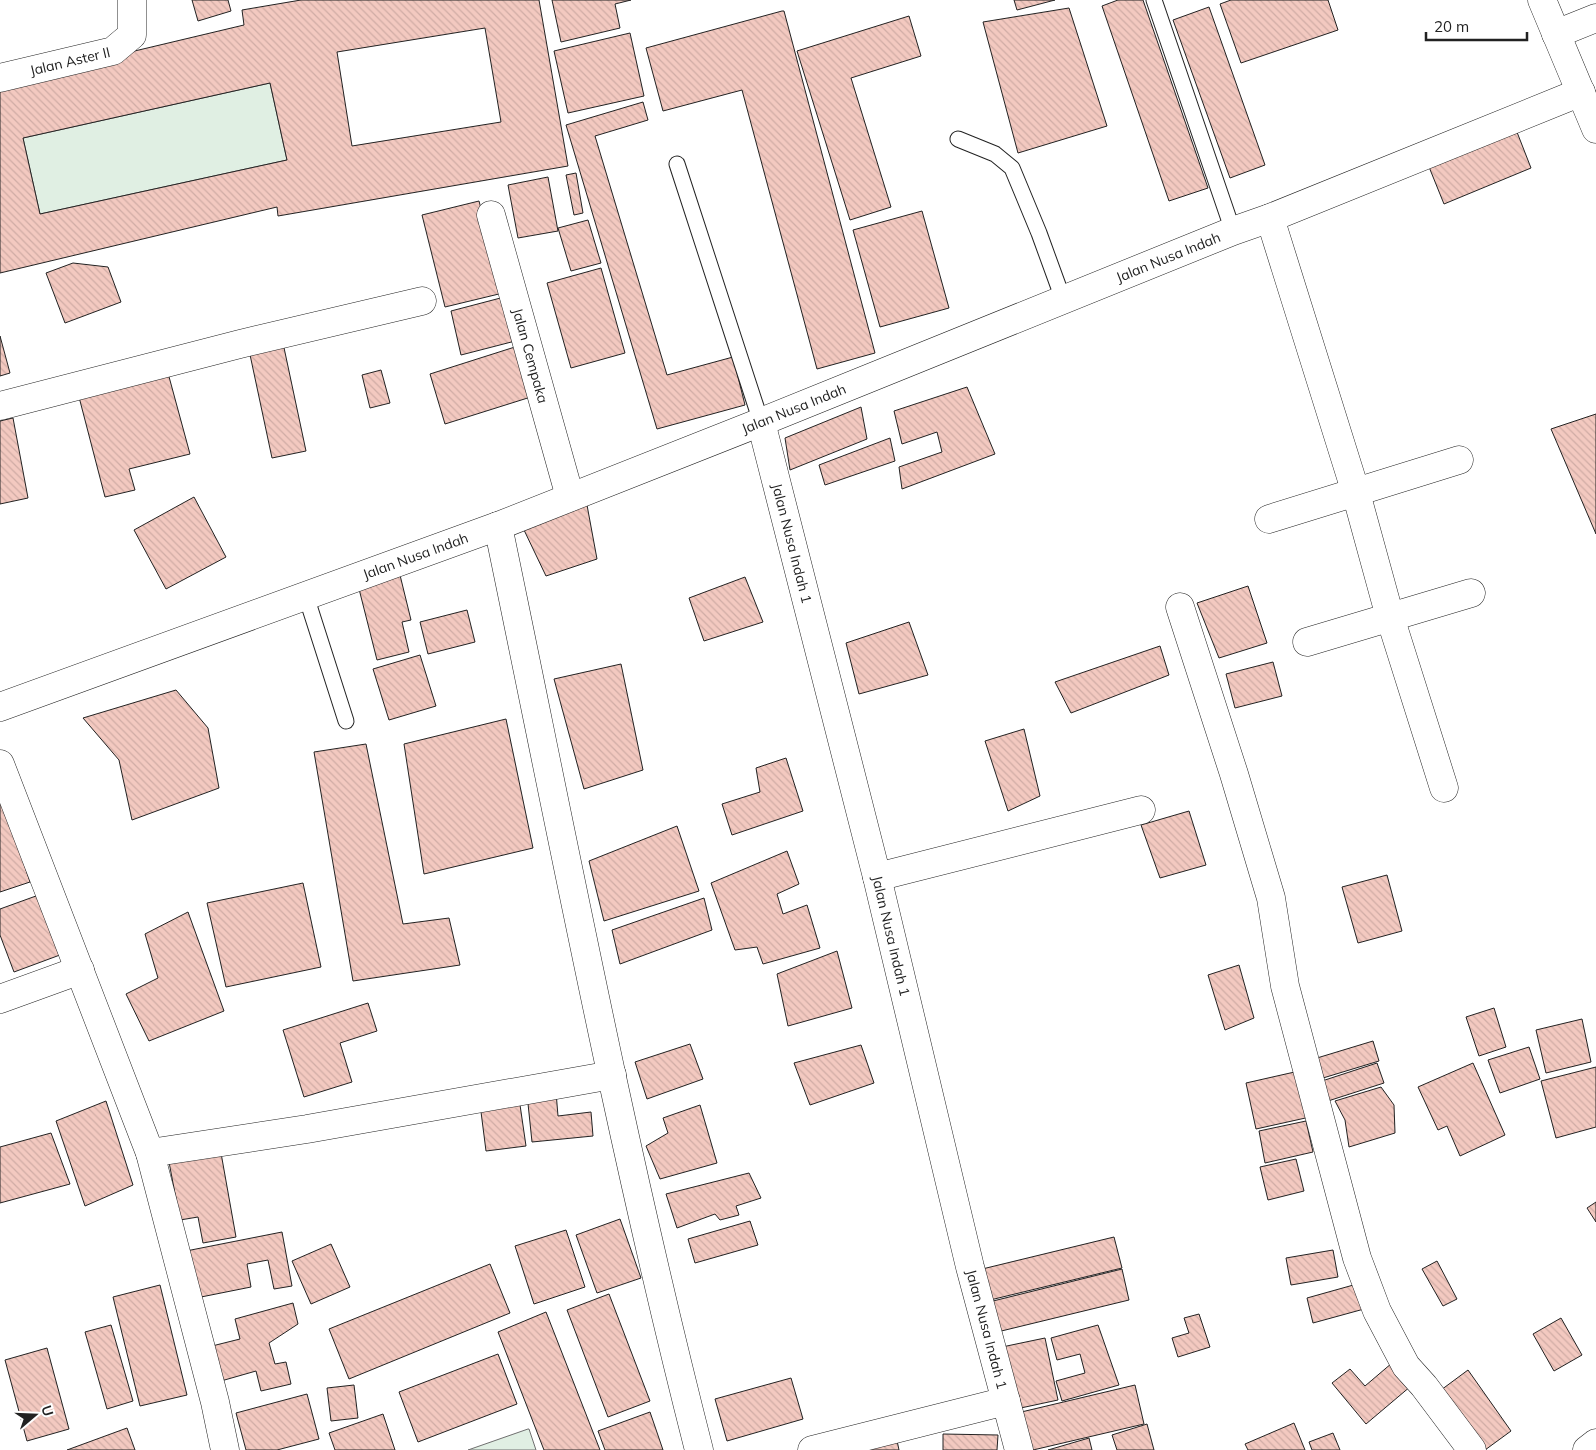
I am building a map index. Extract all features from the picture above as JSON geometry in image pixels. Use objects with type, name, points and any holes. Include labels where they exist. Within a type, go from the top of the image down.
[{"type":"street","name":"Jalan Aster II","points":[[0,78],[113,51],[132,35],[132,0]]},
{"type":"street","points":[[1542,0],[1596,129]]},
{"type":"street","points":[[1556,34],[1596,18]]},
{"type":"street","name":"Jalan Nusa Indah","points":[[0,708],[498,526],[1581,92]]},
{"type":"street","name":"Jalan Cempaka","points":[[491,215],[570,497]]},
{"type":"street","points":[[1270,218],[1356,493],[1390,617],[1444,788]]},
{"type":"street","points":[[0,406],[240,344],[422,301]]},
{"type":"street","name":"Jalan Nusa Indah 1","points":[[761,422],[877,877],[970,1267],[1019,1450]]},
{"type":"street","points":[[1269,519],[1458,460]]},
{"type":"street","points":[[498,526],[612,1075],[680,1376],[699,1450]]},
{"type":"street","points":[[1307,642],[1471,593]]},
{"type":"street","points":[[1180,607],[1234,774],[1270,898],[1285,986],[1357,1258],[1377,1311],[1406,1366],[1424,1386],[1472,1450]]},
{"type":"street","points":[[0,764],[150,1153],[215,1402],[225,1450]]},
{"type":"street","points":[[877,877],[1141,810]]},
{"type":"street","points":[[0,999],[80,970]]},
{"type":"street","points":[[150,1153],[307,1129],[612,1075]]},
{"type":"street","points":[[812,1450],[1006,1401]]},
{"type":"street","points":[[1587,1450],[1596,1443]]},
{"type":"lane","points":[[1154,0],[1233,231]]},
{"type":"lane","points":[[958,139],[995,154],[1012,168],[1039,233],[1063,300]]},
{"type":"lane","points":[[676,164],[761,422]]},
{"type":"lane","points":[[306,596],[346,720]]},
{"type":"green space","points":[[270,83],[287,160],[40,214],[23,138]]},
{"type":"green space","points":[[528,1429],[536,1450],[468,1450]]},
{"type":"building","points":[[192,0],[228,0],[231,11],[198,21]]},
{"type":"building","points":[[301,0],[539,0],[568,166],[278,216],[277,207],[0,273],[0,83],[244,25],[242,10]],"holes":[[[485,28],[501,122],[352,146],[337,52]],[[270,83],[287,160],[40,214],[23,138]]]},
{"type":"building","points":[[552,0],[631,0],[615,4],[620,28],[561,42]]},
{"type":"building","points":[[1014,0],[1055,0],[1017,10]]},
{"type":"building","points":[[1118,0],[1143,0],[1208,188],[1169,201],[1102,6]]},
{"type":"building","points":[[1231,0],[1328,0],[1338,30],[1241,63],[1220,4]]},
{"type":"building","points":[[1209,7],[1265,165],[1230,178],[1173,20]]},
{"type":"building","points":[[1069,8],[1107,126],[1018,153],[983,22]]},
{"type":"building","points":[[784,11],[875,353],[817,369],[742,90],[663,111],[646,48]]},
{"type":"building","points":[[909,16],[921,56],[851,78],[891,207],[850,220],[797,51]]},
{"type":"building","points":[[630,33],[644,96],[568,113],[554,51]]},
{"type":"building","points":[[643,102],[648,120],[595,136],[667,375],[733,357],[745,405],[657,429],[566,125]]},
{"type":"building","points":[[1515,127],[1531,168],[1444,204],[1427,162]]},
{"type":"building","points":[[576,173],[583,213],[574,215],[566,175]]},
{"type":"building","points":[[548,177],[558,231],[518,238],[508,185]]},
{"type":"building","points":[[479,201],[503,293],[445,307],[422,215]]},
{"type":"building","points":[[922,211],[949,308],[880,327],[853,230]]},
{"type":"building","points":[[588,220],[601,263],[571,271],[558,228]]},
{"type":"building","points":[[73,263],[108,267],[121,302],[65,323],[46,273]]},
{"type":"building","points":[[601,268],[625,353],[571,368],[547,283]]},
{"type":"building","points":[[512,295],[523,339],[461,355],[451,311]]},
{"type":"building","points":[[0,336],[10,373],[0,376]]},
{"type":"building","points":[[283,343],[306,451],[272,458],[249,350]]},
{"type":"building","points":[[518,346],[534,396],[445,424],[430,374]]},
{"type":"building","points":[[381,370],[390,403],[370,408],[362,375]]},
{"type":"building","points":[[168,373],[190,454],[129,469],[135,490],[105,497],[79,397]]},
{"type":"building","points":[[967,387],[995,454],[902,489],[899,467],[942,452],[937,432],[902,444],[894,411]]},
{"type":"building","points":[[861,407],[867,439],[790,470],[785,438]]},
{"type":"building","points":[[1596,414],[1596,534],[1551,429]]},
{"type":"building","points":[[13,418],[28,498],[0,504],[0,421]]},
{"type":"building","points":[[890,438],[895,461],[825,485],[819,465]]},
{"type":"building","points":[[194,497],[226,557],[166,589],[134,530]]},
{"type":"building","points":[[587,505],[597,559],[546,576],[524,530]]},
{"type":"building","points":[[399,571],[411,620],[402,622],[409,652],[377,660],[357,581]]},
{"type":"building","points":[[745,577],[763,622],[704,641],[689,598]]},
{"type":"building","points":[[1248,586],[1267,643],[1219,658],[1197,603]]},
{"type":"building","points":[[467,610],[475,642],[428,654],[420,622]]},
{"type":"building","points":[[909,622],[928,675],[859,694],[846,643]]},
{"type":"building","points":[[1160,646],[1169,675],[1071,713],[1055,682]]},
{"type":"building","points":[[420,655],[436,706],[389,720],[373,669]]},
{"type":"building","points":[[1273,662],[1282,696],[1235,708],[1226,674]]},
{"type":"building","points":[[621,664],[643,770],[584,789],[554,679]]},
{"type":"building","points":[[176,690],[208,728],[219,788],[132,820],[119,760],[83,718]]},
{"type":"building","points":[[506,719],[533,848],[424,874],[404,744]]},
{"type":"building","points":[[1024,729],[1040,796],[1008,811],[985,741]]},
{"type":"building","points":[[366,744],[403,924],[449,918],[460,965],[353,981],[314,752]]},
{"type":"building","points":[[786,758],[803,811],[732,835],[722,804],[760,792],[756,768]]},
{"type":"building","points":[[0,791],[30,882],[0,892]]},
{"type":"building","points":[[1189,811],[1206,865],[1160,878],[1141,825]]},
{"type":"building","points":[[677,826],[699,891],[604,921],[589,861]]},
{"type":"building","points":[[787,851],[799,884],[777,894],[783,914],[807,905],[820,948],[763,964],[757,947],[735,950],[711,883]]},
{"type":"building","points":[[1387,875],[1402,931],[1358,943],[1342,887]]},
{"type":"building","points":[[303,883],[321,967],[226,987],[207,903]]},
{"type":"building","points":[[47,892],[68,952],[14,972],[0,935],[0,909]]},
{"type":"building","points":[[704,898],[712,930],[620,964],[612,930]]},
{"type":"building","points":[[188,912],[224,1011],[149,1041],[126,994],[158,978],[145,934]]},
{"type":"building","points":[[837,951],[852,1008],[788,1026],[777,974]]},
{"type":"building","points":[[1239,965],[1254,1018],[1225,1030],[1208,975]]},
{"type":"building","points":[[368,1003],[377,1031],[340,1043],[352,1082],[304,1097],[283,1030]]},
{"type":"building","points":[[1494,1008],[1506,1047],[1479,1056],[1466,1017]]},
{"type":"building","points":[[1582,1019],[1591,1062],[1546,1073],[1536,1030]]},
{"type":"building","points":[[1373,1041],[1379,1061],[1323,1078],[1317,1058]]},
{"type":"building","points":[[690,1044],[703,1079],[647,1099],[635,1062]]},
{"type":"building","points":[[861,1045],[874,1083],[810,1105],[794,1063]]},
{"type":"building","points":[[1529,1047],[1540,1079],[1500,1093],[1488,1060]]},
{"type":"building","points":[[1377,1063],[1384,1083],[1328,1101],[1322,1081]]},
{"type":"building","points":[[1473,1063],[1505,1135],[1460,1156],[1447,1126],[1438,1130],[1418,1087]]},
{"type":"building","points":[[1596,1067],[1596,1127],[1556,1138],[1541,1081]]},
{"type":"building","points":[[1299,1071],[1310,1117],[1256,1129],[1246,1083]]},
{"type":"building","points":[[1381,1087],[1394,1105],[1395,1133],[1349,1147],[1345,1120],[1335,1101]]},
{"type":"building","points":[[556,1092],[558,1116],[591,1112],[593,1136],[532,1142],[527,1094]]},
{"type":"building","points":[[519,1098],[526,1146],[486,1151],[480,1104]]},
{"type":"building","points":[[106,1101],[133,1185],[85,1206],[56,1121]]},
{"type":"building","points":[[700,1105],[717,1163],[660,1179],[646,1146],[668,1133],[663,1118]]},
{"type":"building","points":[[1306,1121],[1313,1152],[1265,1163],[1259,1131]]},
{"type":"building","points":[[51,1133],[70,1184],[0,1203],[0,1147]]},
{"type":"building","points":[[221,1153],[236,1237],[203,1243],[198,1217],[180,1220],[169,1162]]},
{"type":"building","points":[[1296,1159],[1304,1191],[1268,1200],[1260,1167]]},
{"type":"building","points":[[749,1173],[761,1198],[736,1206],[739,1215],[720,1220],[715,1214],[677,1228],[666,1194]]},
{"type":"building","points":[[1596,1202],[1596,1222],[1587,1208]]},
{"type":"building","points":[[620,1219],[641,1278],[597,1293],[576,1235]]},
{"type":"building","points":[[750,1221],[758,1245],[695,1263],[688,1239]]},
{"type":"building","points":[[566,1230],[585,1287],[534,1304],[515,1246]]},
{"type":"building","points":[[282,1232],[292,1286],[274,1289],[268,1260],[247,1264],[251,1287],[196,1298],[186,1251]]},
{"type":"building","points":[[1114,1237],[1122,1268],[982,1302],[974,1271]]},
{"type":"building","points":[[331,1244],[350,1287],[311,1304],[292,1261]]},
{"type":"building","points":[[1333,1250],[1338,1277],[1291,1285],[1286,1258]]},
{"type":"building","points":[[1437,1261],[1457,1299],[1443,1306],[1422,1269]]},
{"type":"building","points":[[490,1264],[510,1313],[349,1379],[329,1329]]},
{"type":"building","points":[[1122,1269],[1129,1300],[989,1334],[981,1304]]},
{"type":"building","points":[[1357,1284],[1364,1309],[1313,1323],[1307,1298]]},
{"type":"building","points":[[160,1285],[187,1395],[140,1406],[113,1297]]},
{"type":"building","points":[[609,1294],[650,1401],[608,1417],[567,1310]]},
{"type":"building","points":[[293,1303],[298,1324],[269,1343],[275,1364],[286,1362],[291,1384],[261,1391],[256,1371],[221,1381],[212,1346],[240,1339],[235,1319]]},
{"type":"building","points":[[546,1312],[600,1450],[544,1450],[498,1332]]},
{"type":"building","points":[[1199,1314],[1210,1347],[1178,1357],[1172,1338],[1189,1333],[1184,1318]]},
{"type":"building","points":[[1561,1318],[1582,1355],[1554,1371],[1533,1334]]},
{"type":"building","points":[[111,1325],[133,1401],[107,1409],[85,1332]]},
{"type":"building","points":[[1098,1325],[1119,1385],[1062,1401],[1056,1381],[1085,1373],[1080,1354],[1057,1360],[1051,1338]]},
{"type":"building","points":[[1045,1338],[1058,1400],[1016,1409],[1002,1347]]},
{"type":"building","points":[[47,1348],[69,1429],[27,1441],[5,1360]]},
{"type":"building","points":[[498,1354],[517,1404],[418,1442],[399,1392]]},
{"type":"building","points":[[1392,1363],[1411,1386],[1366,1424],[1332,1383],[1350,1369],[1365,1386]]},
{"type":"building","points":[[1468,1370],[1511,1431],[1485,1450],[1441,1390]]},
{"type":"building","points":[[791,1378],[803,1419],[727,1441],[715,1399]]},
{"type":"building","points":[[354,1385],[358,1418],[331,1421],[327,1388]]},
{"type":"building","points":[[1135,1385],[1144,1424],[1033,1450],[1022,1450],[1013,1414]]},
{"type":"building","points":[[307,1394],[319,1439],[277,1450],[246,1450],[236,1413]]},
{"type":"building","points":[[650,1412],[663,1450],[605,1450],[598,1431]]},
{"type":"building","points":[[383,1414],[395,1450],[335,1450],[329,1433]]},
{"type":"building","points":[[1294,1423],[1305,1450],[1248,1450],[1245,1444]]},
{"type":"building","points":[[1147,1424],[1154,1450],[1117,1450],[1112,1435]]},
{"type":"building","points":[[127,1428],[135,1450],[67,1450]]},
{"type":"building","points":[[895,1431],[899,1450],[858,1450]]},
{"type":"building","points":[[1333,1433],[1340,1450],[1312,1450],[1309,1442]]},
{"type":"building","points":[[943,1434],[998,1435],[997,1450],[943,1450]]},
{"type":"building","points":[[1089,1438],[1092,1450],[1048,1450]]}]
